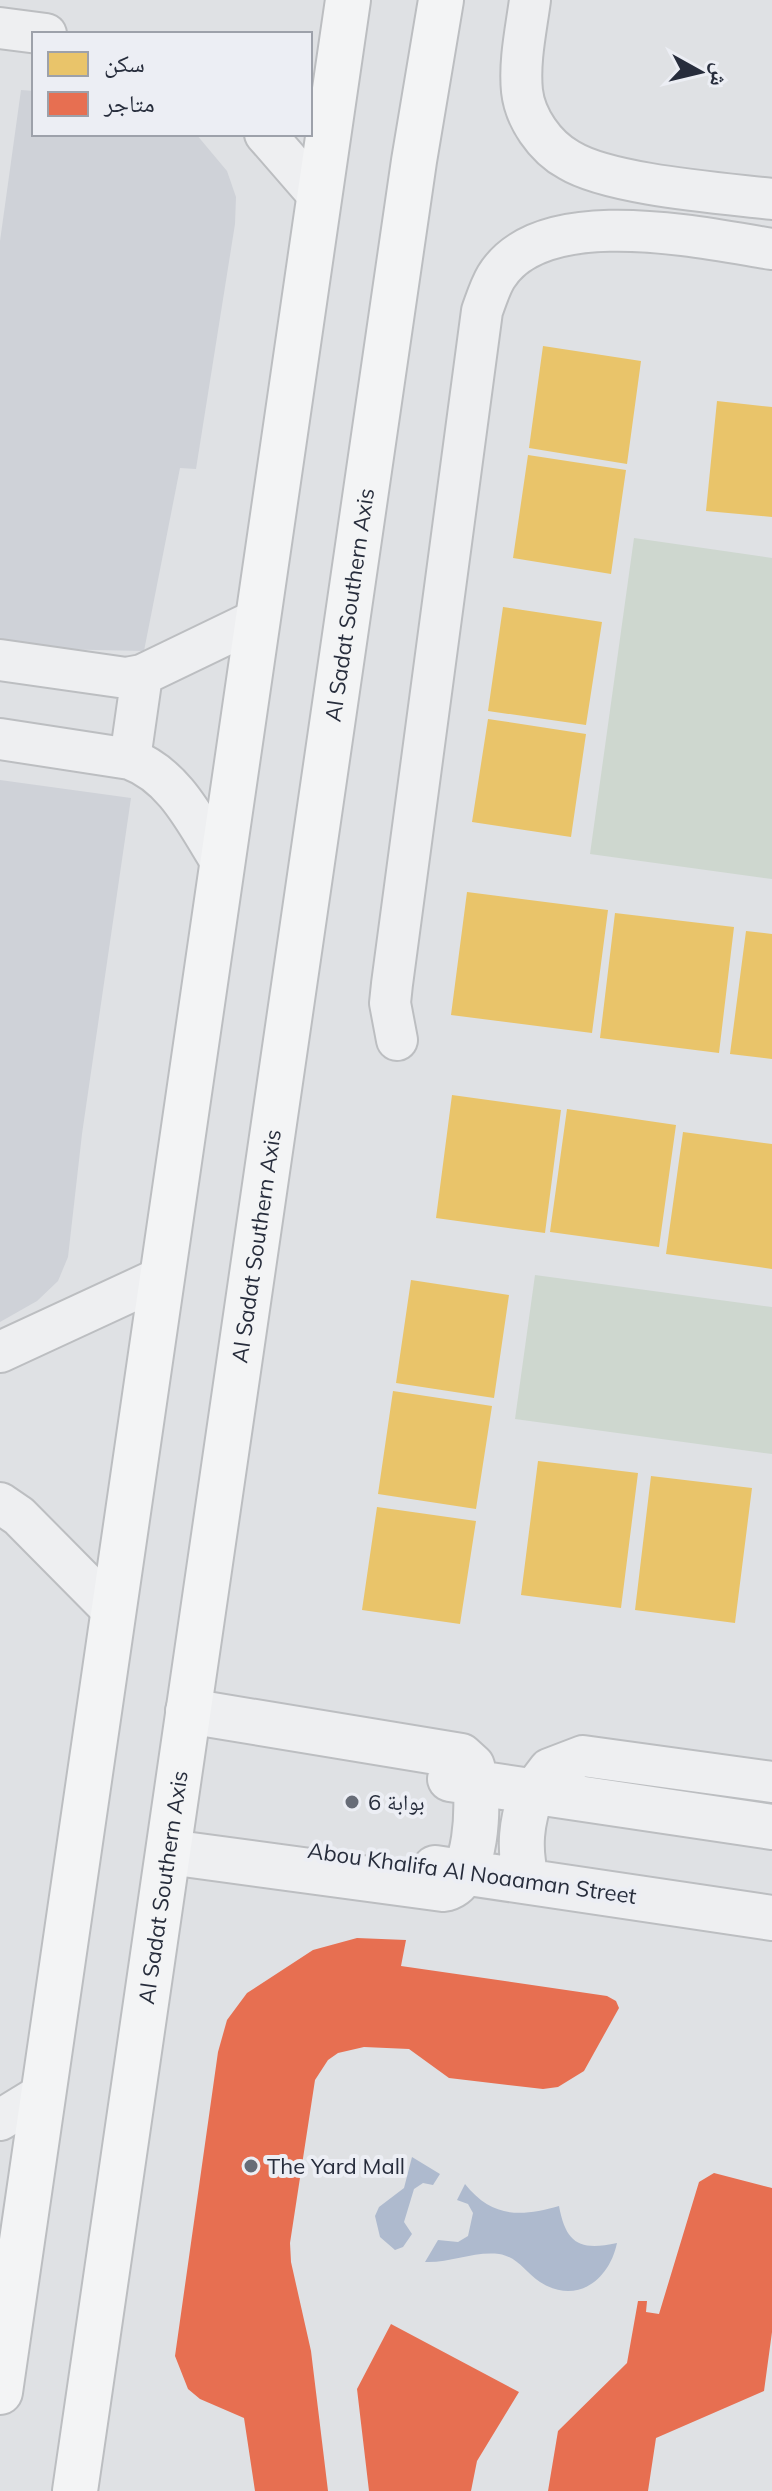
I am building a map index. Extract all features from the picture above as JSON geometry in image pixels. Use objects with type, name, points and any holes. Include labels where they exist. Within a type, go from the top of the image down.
[{"type":"main road","points":[[0,2392],[348,0]]},
{"type":"main road","name":"Al Sadat Southern Axis","points":[[75,2491],[421,115],[441,0]]},
{"type":"street","points":[[530,0],[521,67],[522,94],[531,120],[546,141],[567,160],[591,171],[708,192],[772,199]]},
{"type":"street","points":[[0,28],[32,32]]},
{"type":"street","points":[[267,136],[319,196]]},
{"type":"street","points":[[699,238],[708,192]]},
{"type":"street","points":[[397,1040],[390,1003],[392,984],[444,617],[482,311],[497,275],[525,251],[563,236],[602,229],[772,249]]},
{"type":"street","points":[[0,660],[126,678],[142,675],[258,619]]},
{"type":"street","points":[[130,759],[142,675]]},
{"type":"street","points":[[0,739],[130,759],[157,772],[168,782],[222,863]]},
{"type":"street","points":[[0,1352],[162,1277]]},
{"type":"street","points":[[0,1503],[19,1516],[113,1611]]},
{"type":"street","points":[[186,1725],[476,1782],[772,1827]]},
{"type":"street","points":[[527,1881],[522,1863],[522,1826],[533,1790],[549,1769],[583,1756],[772,1782]]},
{"type":"street","points":[[170,1842],[436,1889],[451,1888],[463,1872],[477,1828],[476,1782]]},
{"type":"street","name":"Abou Khalifa Al Noaaman Street","points":[[463,1872],[772,1918]]},
{"type":"street","points":[[0,2120],[44,2093]]},
{"type":"shaded area","points":[[21,90],[32,91],[32,136],[198,136],[227,171],[236,197],[235,224],[196,469],[180,468],[144,651],[0,648],[0,241]]},
{"type":"shaded area","points":[[634,538],[772,558],[772,879],[590,854]]},
{"type":"shaded area","points":[[0,780],[131,798],[82,1134],[68,1257],[58,1281],[37,1301],[0,1322]]},
{"type":"shaded area","points":[[535,1275],[772,1307],[772,1454],[515,1419]]},
{"type":"water","points":[[412,2157],[440,2174],[433,2185],[423,2183],[414,2189],[404,2222],[412,2234],[403,2247],[395,2250],[380,2237],[375,2216],[379,2207],[404,2188]]},
{"type":"water","points":[[465,2184],[486,2203],[508,2212],[532,2212],[559,2206],[571,2237],[584,2245],[617,2243],[613,2257],[599,2278],[578,2290],[566,2291],[540,2282],[516,2262],[499,2254],[425,2262],[438,2240],[458,2242],[468,2236],[473,2213],[468,2204],[457,2200]]},
{"type":"building: سكن","points":[[543,346],[641,361],[627,464],[529,448]]},
{"type":"building: سكن","points":[[717,401],[772,407],[772,517],[706,511]]},
{"type":"building: سكن","points":[[528,455],[626,470],[611,574],[513,558]]},
{"type":"building: سكن","points":[[503,607],[602,622],[586,725],[488,711]]},
{"type":"building: سكن","points":[[488,719],[586,734],[571,837],[472,822]]},
{"type":"building: سكن","points":[[467,892],[608,910],[592,1033],[451,1015]]},
{"type":"building: سكن","points":[[615,913],[734,927],[719,1053],[600,1038]]},
{"type":"building: سكن","points":[[746,931],[772,934],[772,1059],[730,1054]]},
{"type":"building: سكن","points":[[452,1095],[561,1110],[545,1233],[436,1218]]},
{"type":"building: سكن","points":[[567,1109],[676,1125],[659,1247],[550,1232]]},
{"type":"building: سكن","points":[[683,1132],[772,1144],[772,1269],[666,1254]]},
{"type":"building: سكن","points":[[411,1280],[509,1295],[494,1398],[396,1383]]},
{"type":"building: سكن","points":[[393,1391],[492,1406],[476,1509],[378,1494]]},
{"type":"building: سكن","points":[[538,1461],[638,1473],[621,1608],[521,1595]]},
{"type":"building: سكن","points":[[651,1476],[752,1488],[735,1623],[635,1610]]},
{"type":"building: سكن","points":[[377,1507],[476,1521],[460,1624],[362,1610]]},
{"type":"building: متاجر","name":"The Yard Mall","points":[[357,1938],[406,1940],[401,1966],[607,1996],[616,2001],[619,2008],[584,2071],[558,2087],[543,2089],[449,2078],[409,2049],[364,2047],[338,2053],[328,2060],[315,2080],[290,2243],[291,2262],[311,2351],[328,2491],[255,2491],[244,2418],[200,2399],[188,2389],[175,2356],[218,2052],[227,2020],[247,1993],[313,1950]]},
{"type":"building: متاجر","points":[[714,2173],[772,2188],[772,2332],[764,2391],[656,2438],[648,2491],[548,2491],[558,2431],[627,2363],[638,2301],[647,2301],[646,2312],[659,2314],[699,2182]]},
{"type":"building: متاجر","points":[[391,2324],[519,2392],[477,2461],[471,2491],[369,2491],[357,2389]]},
{"type":"place","name":"بوابة 6","points":[[352,1802]]},
{"type":"place","name":"The Yard Mall","points":[[251,2166]]}]
